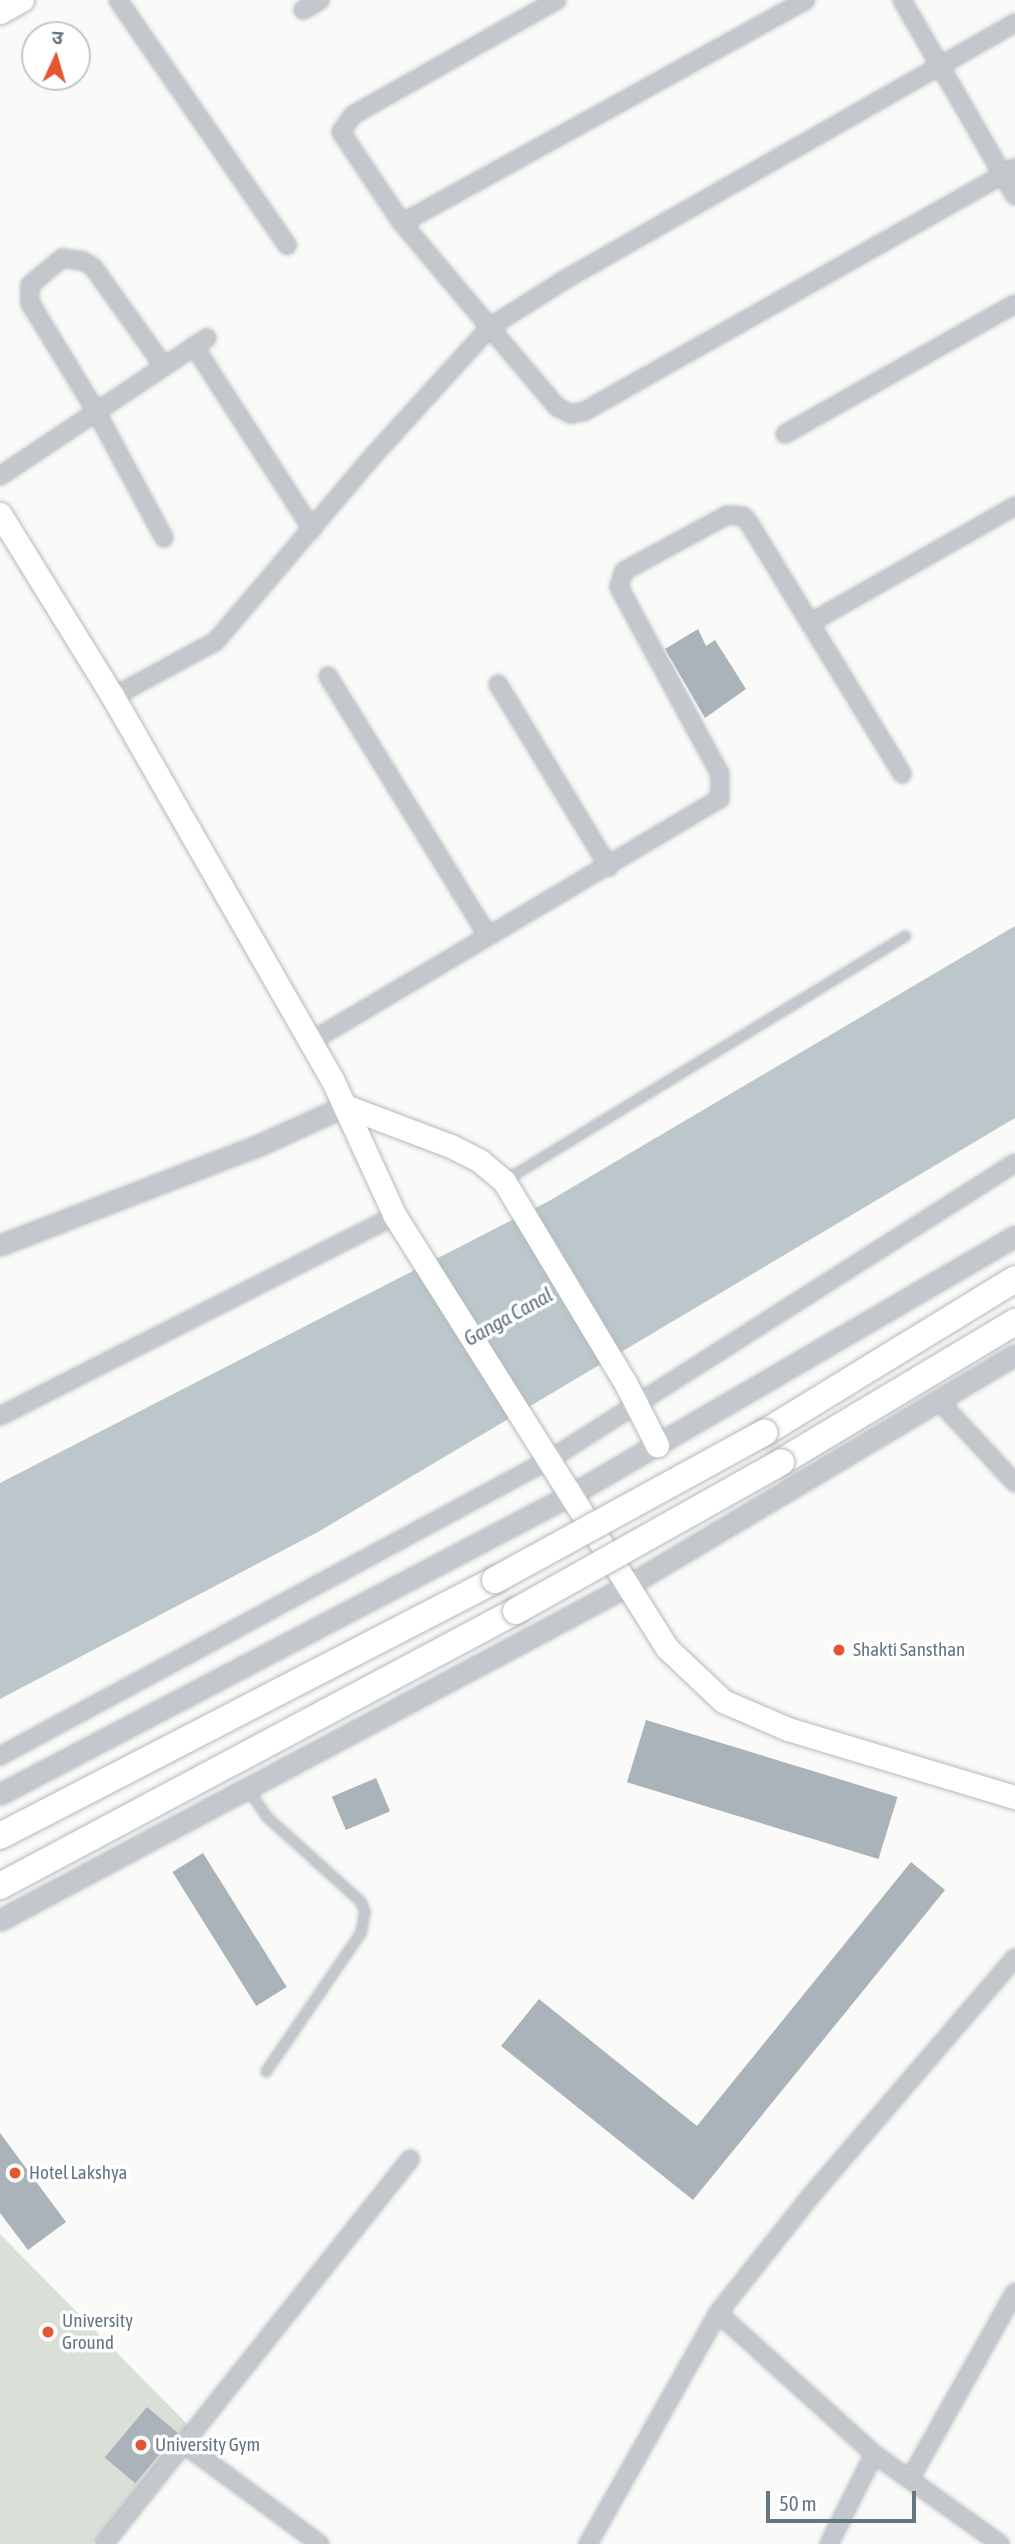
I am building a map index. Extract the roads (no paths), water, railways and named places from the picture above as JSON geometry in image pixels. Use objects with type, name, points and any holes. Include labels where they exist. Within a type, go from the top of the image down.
[{"type":"highway","points":[[0,1836],[495,1580],[764,1433],[1015,1279]]},
{"type":"highway","points":[[0,1886],[516,1611],[781,1462],[1015,1322]]},
{"type":"main road","points":[[0,12],[22,0]]},
{"type":"main road","points":[[0,514],[113,697],[310,1042],[345,1106],[396,1216],[574,1493],[627,1586],[667,1648],[723,1701],[788,1729],[1015,1797]]},
{"type":"main road","points":[[345,1106],[451,1146],[480,1161],[509,1189],[625,1382],[657,1445]]},
{"type":"street","points":[[118,0],[287,245]]},
{"type":"street","points":[[303,10],[320,0]]},
{"type":"street","points":[[557,0],[345,121],[341,132],[402,223],[557,407],[570,414],[585,411],[1009,171]]},
{"type":"street","points":[[402,223],[806,0]]},
{"type":"street","points":[[902,0],[938,67],[1009,171],[1015,196]]},
{"type":"street","points":[[113,697],[216,641],[490,327],[566,279],[1015,23]]},
{"type":"street","points":[[163,365],[93,267],[74,257],[62,258],[30,285],[30,303],[96,411],[164,538]]},
{"type":"street","points":[[785,434],[1015,304]]},
{"type":"street","points":[[0,476],[200,342],[312,528]]},
{"type":"street","points":[[810,624],[1015,506]]},
{"type":"street","points":[[310,1042],[713,807],[722,787],[720,774],[619,587],[624,571],[735,513],[749,523],[902,774]]},
{"type":"street","points":[[328,676],[488,936]]},
{"type":"street","points":[[498,684],[609,867]]},
{"type":"street","points":[[0,1245],[257,1146],[345,1106]]},
{"type":"street","points":[[0,1756],[552,1458],[1015,1163]]},
{"type":"street","points":[[0,1416],[396,1216]]},
{"type":"street","points":[[0,1794],[574,1493],[1015,1236]]},
{"type":"street","points":[[0,1920],[627,1586],[1015,1355]]},
{"type":"street","points":[[938,1401],[1015,1483]]},
{"type":"street","points":[[588,2544],[718,2313],[808,2198],[1015,1958]]},
{"type":"street","points":[[104,2544],[410,2159]]},
{"type":"street","points":[[910,2479],[1015,2292]]},
{"type":"street","points":[[718,2313],[874,2454],[1000,2544]]},
{"type":"street","points":[[185,2445],[320,2544]]},
{"type":"street","points":[[829,2544],[874,2454]]},
{"type":"lane","points":[[509,1189],[905,936]]},
{"type":"lane","points":[[247,1788],[267,1817],[361,1902],[365,1912],[361,1933],[266,2072]]},
{"type":"water","name":"Ganga Canal","points":[[1015,926],[1015,1118],[318,1532],[0,1699],[0,1483],[549,1201]]},
{"type":"place","name":"Shakti Sansthan","points":[[839,1650]]},
{"type":"place","name":"Hotel Lakshya","points":[[15,2173]]},
{"type":"place","name":"University Ground","points":[[48,2332]]},
{"type":"place","name":"University Gym","points":[[141,2445]]}]
